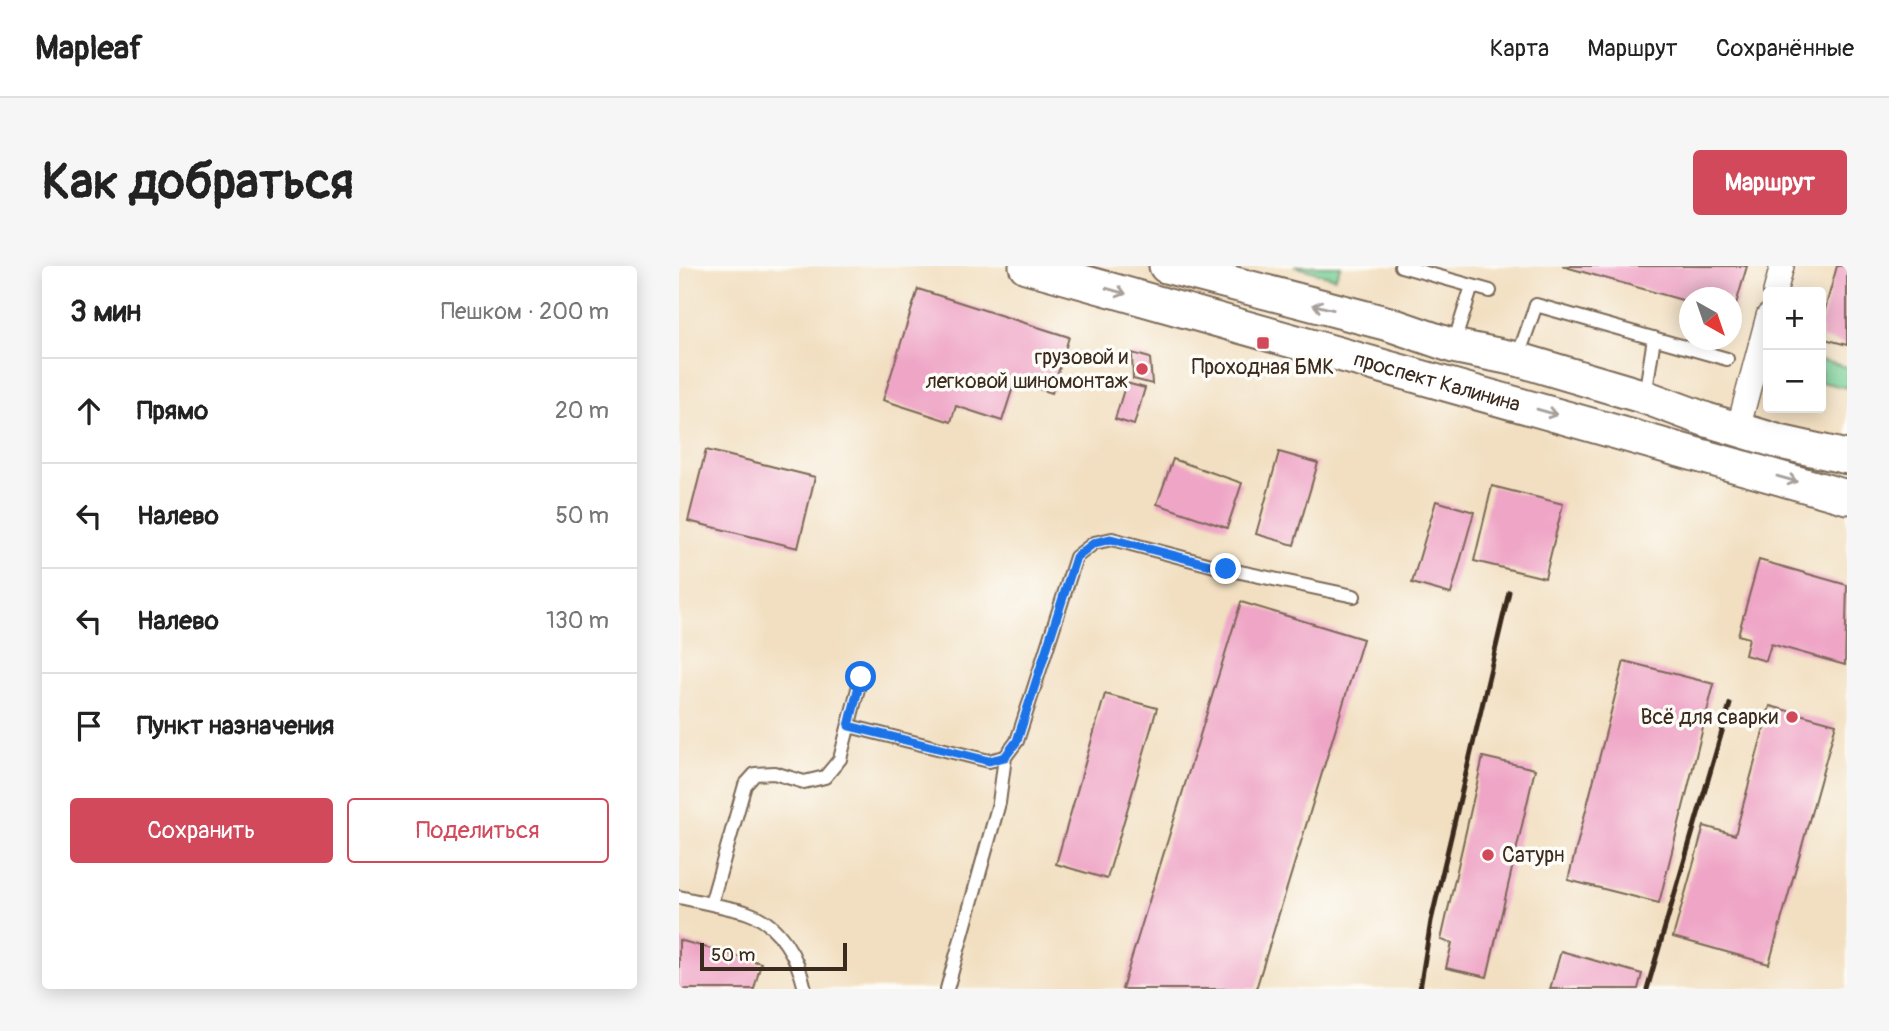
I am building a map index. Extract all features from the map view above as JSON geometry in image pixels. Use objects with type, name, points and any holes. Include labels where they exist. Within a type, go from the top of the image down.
[{"type":"main road","name":"проспект Калинина","points":[[1026,266],[1847,496]]},
{"type":"main road","name":"проспект Калинина","points":[[1167,266],[1389,324],[1453,346],[1517,359],[1645,397],[1780,442],[1847,457]]},
{"type":"main road","points":[[1727,462],[1738,429]]},
{"type":"street","points":[[1776,287],[1782,266]]},
{"type":"street","points":[[1738,429],[1763,335]]},
{"type":"lane","points":[[1401,266],[1489,291]]},
{"type":"lane","points":[[1453,346],[1472,286]]},
{"type":"lane","points":[[1517,359],[1536,305],[1727,359]]},
{"type":"lane","points":[[1645,397],[1654,338]]},
{"type":"lane","points":[[947,989],[999,803],[1005,757],[1017,741],[1076,557],[1094,543],[1111,539],[1226,569],[1354,596]]},
{"type":"lane","points":[[711,904],[745,785],[755,774],[774,773],[804,782],[825,777],[840,760],[861,677]]},
{"type":"lane","points":[[849,726],[989,761],[1005,757]]},
{"type":"lane","points":[[679,897],[750,914],[770,925],[791,951],[805,989]]},
{"type":"green space","points":[[1294,266],[1341,266],[1335,278]]},
{"type":"green space","points":[[1826,361],[1847,367],[1847,388],[1826,383]]},
{"type":"building","points":[[1562,266],[1747,266],[1741,287],[1679,287],[1679,299]]},
{"type":"building","points":[[1837,266],[1847,266],[1847,345],[1826,339],[1826,306]]},
{"type":"building","points":[[918,289],[1069,337],[1052,393],[1015,381],[1002,421],[956,406],[951,422],[883,400]]},
{"type":"building","points":[[1132,353],[1150,358],[1152,384],[1133,379]]},
{"type":"building","points":[[1126,383],[1145,388],[1134,425],[1115,419]]},
{"type":"building","points":[[706,450],[815,477],[798,548],[688,521]]},
{"type":"building","points":[[1279,452],[1318,463],[1294,545],[1256,534]]},
{"type":"building","points":[[1173,459],[1242,483],[1227,528],[1157,504]]},
{"type":"building","points":[[1492,486],[1563,504],[1545,578],[1474,561]]},
{"type":"building","points":[[1436,501],[1474,512],[1451,594],[1412,583]]},
{"type":"building","points":[[1759,560],[1847,585],[1845,665],[1771,644],[1766,661],[1745,655],[1749,638],[1738,635]]},
{"type":"building","points":[[1241,602],[1363,639],[1256,989],[1122,989]]},
{"type":"building","points":[[1624,661],[1714,684],[1659,903],[1568,880]]},
{"type":"building","points":[[1105,694],[1157,708],[1107,879],[1056,864]]},
{"type":"building","points":[[1770,706],[1836,724],[1769,964],[1673,937],[1704,826],[1735,835]]},
{"type":"building","name":"Сатурн","points":[[1483,757],[1535,769],[1487,977],[1446,968],[1452,943],[1441,940]]},
{"type":"building","points":[[679,940],[761,963],[754,989],[679,989]]},
{"type":"building","points":[[1561,951],[1642,974],[1638,989],[1550,989]]},
{"type":"railway","points":[[1420,989],[1431,921],[1509,592]]},
{"type":"railway","points":[[1647,989],[1730,704]]},
{"type":"place","name":"Проходная БМК","points":[[1263,343]]},
{"type":"place","name":"грузовой и легковой шиномонтаж","points":[[1142,369]]},
{"type":"place","name":"Всё для сварки","points":[[1792,717]]},
{"type":"place","name":"Сатурн","points":[[1488,855]]},
{"type":"route","points":[[861,677],[849,726],[989,761],[1005,757],[1017,741],[1076,557],[1094,543],[1111,539],[1226,569]]}]
